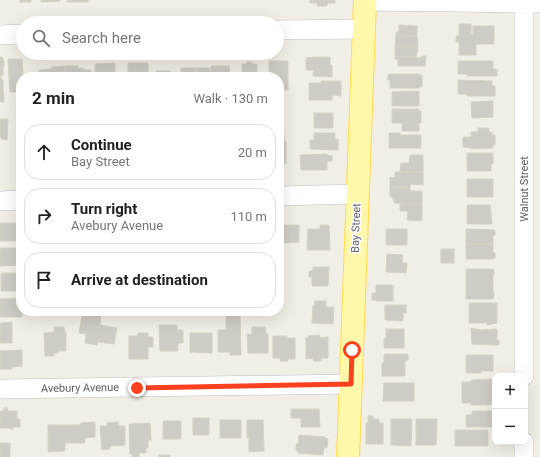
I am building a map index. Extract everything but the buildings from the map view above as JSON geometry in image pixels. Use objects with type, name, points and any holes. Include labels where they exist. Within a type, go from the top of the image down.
[{"type":"main road","name":"Bay Street","points":[[348,457],[365,1]]},
{"type":"street","points":[[365,1],[532,3]]},
{"type":"street","name":"Walnut Street","points":[[524,373],[532,3]]},
{"type":"street","points":[[284,30],[364,29]]},
{"type":"street","points":[[0,34],[16,34]]},
{"type":"street","points":[[284,196],[358,194]]},
{"type":"street","points":[[0,201],[16,200]]},
{"type":"street","name":"Avebury Avenue","points":[[0,389],[351,384]]},
{"type":"street","points":[[524,445],[524,457]]},
{"type":"route","points":[[137,388],[351,384],[352,350]]}]
